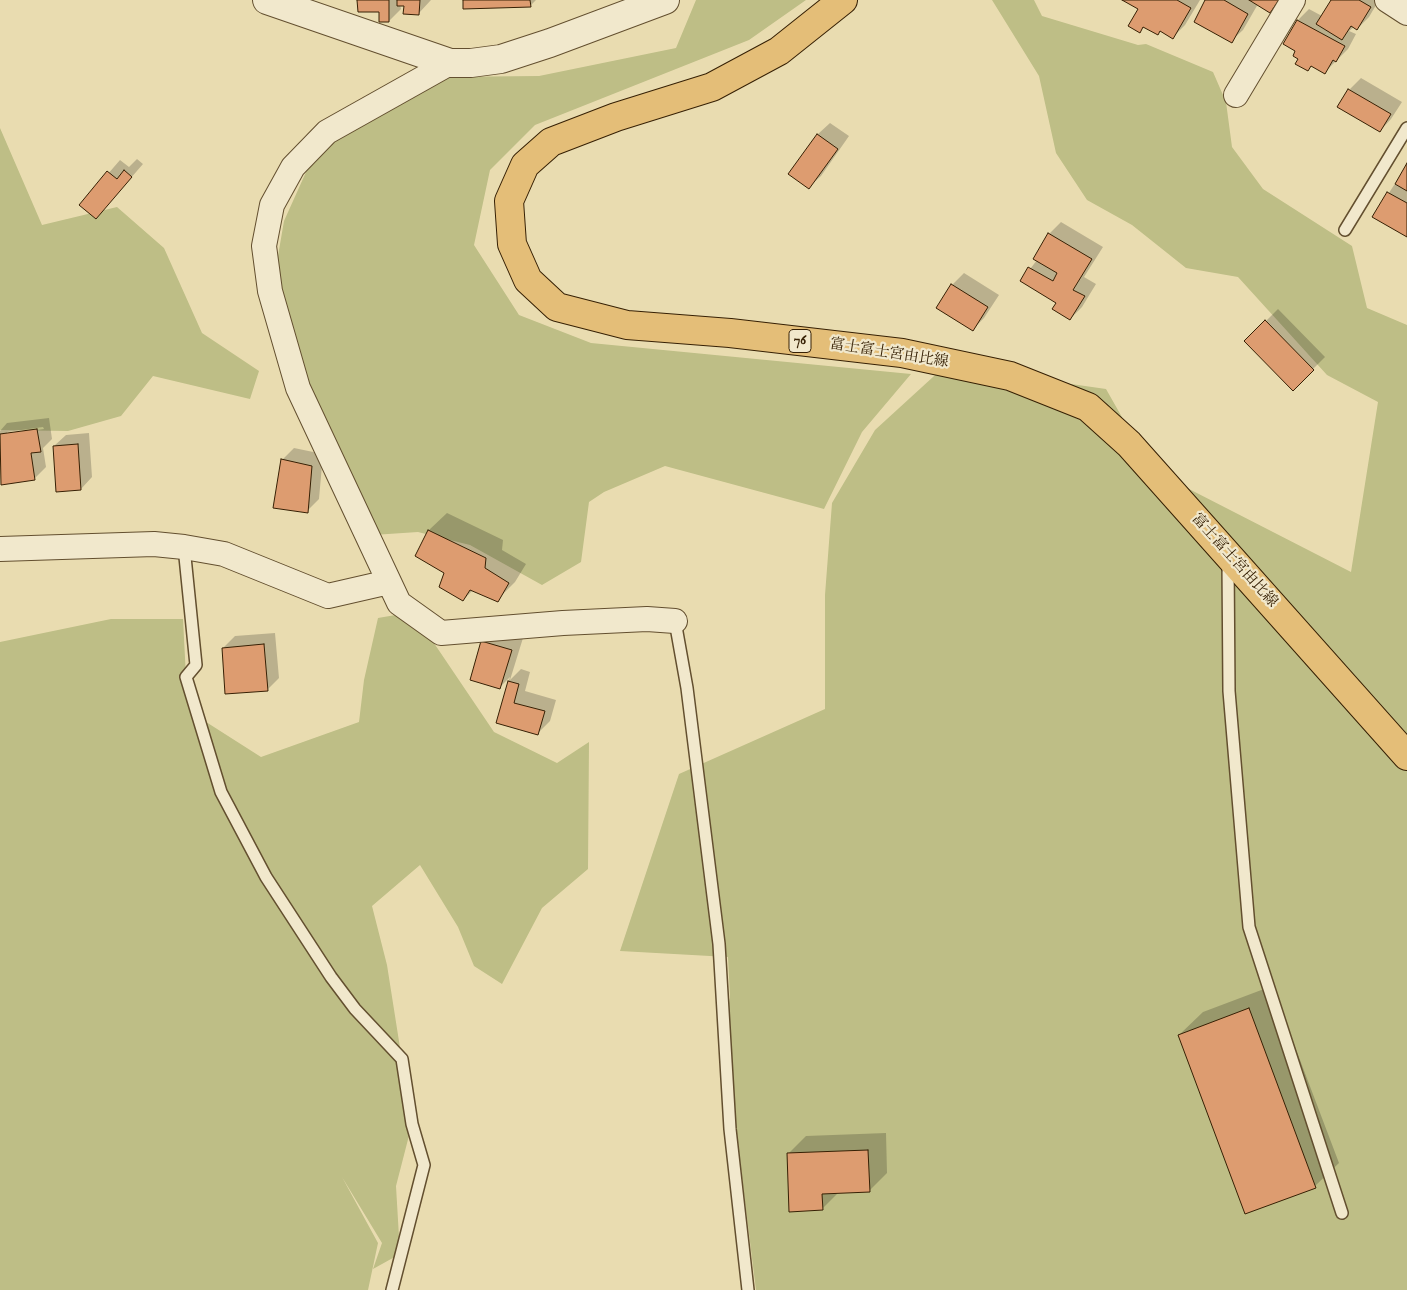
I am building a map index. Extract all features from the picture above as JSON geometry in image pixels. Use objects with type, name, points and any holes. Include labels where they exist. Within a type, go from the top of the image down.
[{"type":"main road","name":"富士富士宮由比線","points":[[843,0],[779,51],[712,87],[616,116],[552,142],[525,165],[509,201],[512,244],[528,280],[557,307],[627,325],[730,333],[902,353],[1010,376],[1088,407],[1129,444],[1407,756]]},
{"type":"street","points":[[267,0],[326,11],[450,63],[470,63],[500,59],[665,0]]},
{"type":"street","points":[[1236,95],[1293,0]]},
{"type":"street","points":[[1387,0],[1407,13]]},
{"type":"street","points":[[450,63],[327,132],[293,168],[272,205],[264,246],[270,291],[298,388],[399,603],[441,632],[563,623],[648,619],[674,621]]},
{"type":"street","points":[[0,549],[154,544],[184,547],[224,554],[328,596],[389,582]]},
{"type":"lane","points":[[1345,230],[1407,128]]},
{"type":"lane","points":[[184,547],[196,665],[186,677],[221,792],[266,878],[331,977],[355,1009],[402,1059],[412,1124],[424,1165],[392,1290]]},
{"type":"lane","points":[[1228,554],[1229,691],[1248,927],[1342,1214]]},
{"type":"lane","points":[[674,621],[687,688],[719,944],[730,1129],[748,1290]]},
{"type":"green space","points":[[696,0],[806,0],[749,40],[535,125],[490,170],[474,245],[519,315],[591,343],[911,374],[862,432],[824,509],[665,466],[604,492],[589,502],[581,562],[542,585],[470,545],[418,532],[373,535],[301,369],[274,279],[284,221],[311,161],[364,117],[437,77],[539,76],[676,48]]},
{"type":"green space","points":[[992,0],[1034,0],[1042,16],[1138,45],[1146,44],[1213,72],[1226,102],[1232,147],[1263,189],[1352,246],[1367,308],[1407,325],[1407,1290],[756,1290],[736,1129],[726,1073],[724,1029],[730,998],[728,957],[620,951],[679,774],[825,709],[825,595],[832,503],[875,430],[945,366],[1106,389],[1152,470],[1351,572],[1378,402],[1327,375],[1238,277],[1186,268],[1132,225],[1087,200],[1056,153],[1039,76]]},
{"type":"green space","points":[[0,128],[42,225],[117,207],[164,248],[202,333],[259,371],[250,399],[153,376],[121,416],[68,431],[0,430]]},
{"type":"green space","points":[[413,612],[494,732],[557,763],[589,742],[588,869],[542,908],[502,984],[474,966],[458,927],[420,865],[372,906],[387,965],[412,1124],[396,1186],[400,1254],[373,1269],[382,1243],[342,1177],[378,1243],[368,1290],[0,1290],[0,642],[111,619],[183,619],[186,677],[192,713],[261,757],[359,722],[364,680],[378,618]]},
{"type":"building","points":[[357,0],[389,0],[389,22],[379,22],[379,12],[358,12]]},
{"type":"building","points":[[397,0],[420,0],[419,15],[403,14],[404,6],[397,6]]},
{"type":"building","points":[[463,0],[530,0],[531,7],[463,9]]},
{"type":"building","points":[[1122,0],[1177,0],[1191,8],[1173,39],[1160,31],[1158,35],[1143,27],[1140,33],[1128,26],[1138,9]]},
{"type":"building","points":[[1205,0],[1224,0],[1248,14],[1232,43],[1194,22]]},
{"type":"building","points":[[1249,0],[1279,0],[1270,13]]},
{"type":"building","points":[[1331,0],[1359,0],[1371,7],[1357,30],[1351,26],[1342,40],[1316,24]]},
{"type":"building","points":[[1297,20],[1345,46],[1336,62],[1333,60],[1325,74],[1311,66],[1308,71],[1295,64],[1298,59],[1293,56],[1295,51],[1283,44]]},
{"type":"building","points":[[1348,89],[1391,114],[1380,132],[1337,107]]},
{"type":"building","points":[[817,134],[838,149],[809,189],[788,174]]},
{"type":"building","points":[[1407,163],[1407,191],[1395,184]]},
{"type":"building","points":[[124,170],[132,177],[96,219],[79,205],[107,171],[117,179]]},
{"type":"building","points":[[1387,192],[1407,203],[1407,237],[1372,217]]},
{"type":"building","points":[[1048,233],[1092,259],[1073,290],[1085,296],[1070,320],[1052,309],[1056,303],[1020,281],[1028,267],[1053,281],[1057,273],[1033,259]]},
{"type":"building","points":[[951,284],[988,307],[973,331],[936,308]]},
{"type":"building","points":[[1265,320],[1314,370],[1293,391],[1244,341]]},
{"type":"building","points":[[37,429],[41,452],[31,453],[35,480],[1,485],[0,434]]},
{"type":"building","points":[[78,444],[81,490],[56,492],[53,446]]},
{"type":"building","points":[[281,459],[312,466],[308,513],[273,508]]},
{"type":"building","points":[[428,530],[486,558],[485,568],[509,583],[498,602],[470,590],[463,601],[439,587],[444,573],[415,556]]},
{"type":"building","points":[[481,641],[512,650],[500,689],[470,680]]},
{"type":"building","points":[[264,644],[268,691],[225,694],[222,648]]},
{"type":"building","points":[[508,681],[519,684],[514,703],[545,711],[538,735],[496,723]]},
{"type":"building","points":[[1249,1008],[1316,1188],[1245,1214],[1178,1035]]},
{"type":"building","points":[[868,1150],[870,1192],[822,1194],[823,1210],[789,1212],[787,1153]]}]
